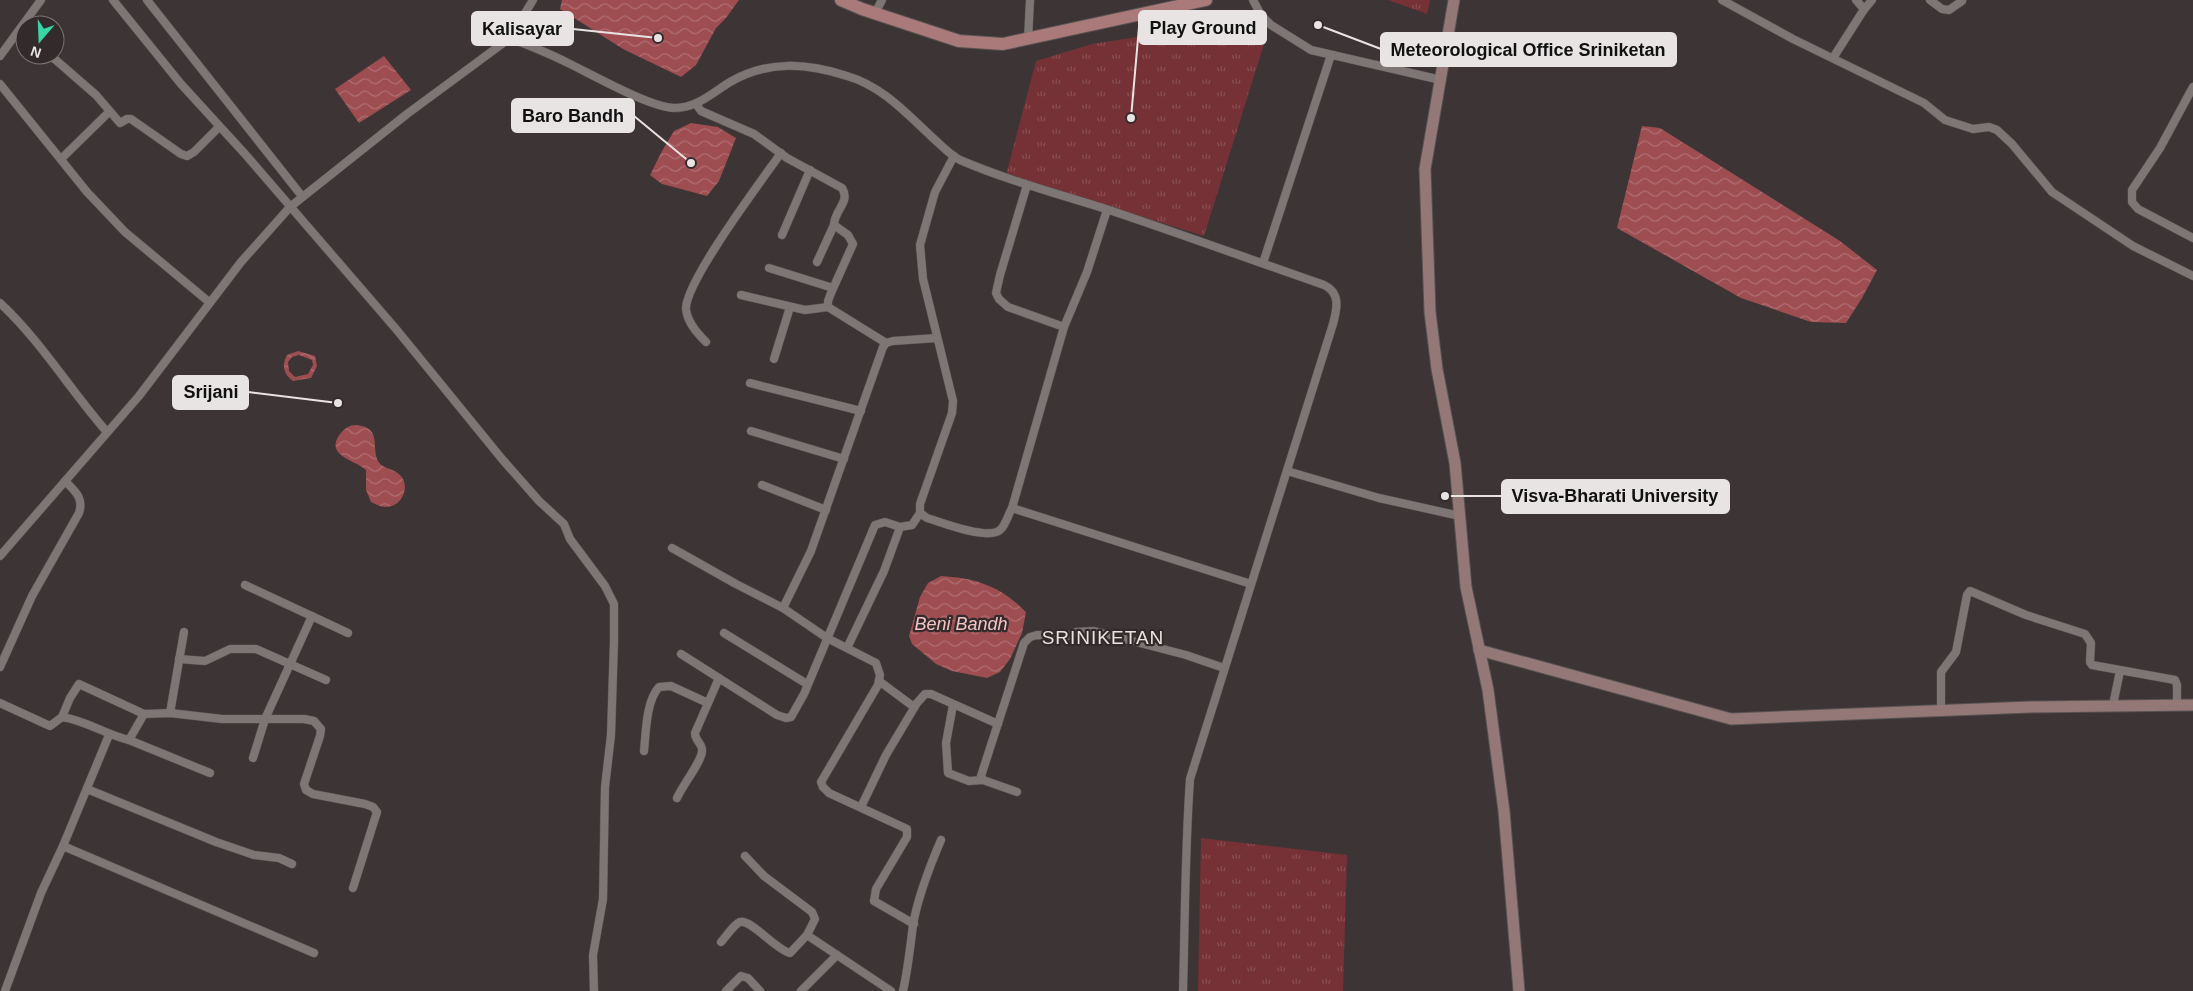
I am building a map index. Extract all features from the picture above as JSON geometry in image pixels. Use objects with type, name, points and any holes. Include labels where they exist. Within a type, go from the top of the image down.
[{"type":"main road","points":[[841,0],[960,41],[1003,44],[1206,0]]},
{"type":"main road","points":[[1454,0],[1425,169],[1430,312],[1437,369],[1455,463],[1466,587],[1488,690],[1504,811],[1519,991]]},
{"type":"main road","points":[[1479,650],[1732,719],[2113,705],[2193,704]]},
{"type":"street","points":[[32,15],[41,0]]},
{"type":"street","points":[[113,0],[181,84],[245,154],[396,329],[539,501],[564,524],[570,539],[605,586],[614,604],[612,707],[605,787],[603,898],[593,955],[594,991]]},
{"type":"street","points":[[147,0],[302,195]]},
{"type":"street","points":[[0,556],[139,396],[209,302],[290,206],[510,38],[533,0]]},
{"type":"street","points":[[875,13],[882,0]]},
{"type":"street","points":[[1028,40],[1030,0]]},
{"type":"street","points":[[1253,0],[1261,15],[1271,26],[1311,50],[1441,80]]},
{"type":"street","points":[[1722,0],[1924,103],[1945,120],[1973,129],[1989,127],[1997,130],[2012,144],[2052,192],[2133,246],[2193,276]]},
{"type":"street","points":[[1856,0],[1864,9]]},
{"type":"street","points":[[1833,58],[1864,9],[1872,0]]},
{"type":"street","points":[[1930,0],[1942,9],[1949,10],[1962,1]]},
{"type":"street","points":[[510,38],[546,52],[602,80],[663,106],[676,108],[696,104],[730,82],[758,68],[803,66],[822,69],[866,82],[886,95],[954,156],[1027,185],[1107,210],[1330,288],[1337,299],[1333,324],[1190,778],[1186,826],[1188,851],[1183,991]]},
{"type":"street","points":[[0,56],[15,40]]},
{"type":"street","points":[[1263,264],[1331,55]]},
{"type":"street","points":[[62,65],[96,94],[120,123],[127,118],[131,119],[180,154],[186,156],[194,152],[219,127]]},
{"type":"street","points":[[0,84],[87,192],[125,232],[209,302]]},
{"type":"street","points":[[2193,87],[2160,148],[2134,185],[2131,194],[2132,202],[2138,209],[2193,238]]},
{"type":"street","points":[[696,104],[701,111],[754,134],[781,153],[842,188],[846,194],[845,200],[836,215],[834,225],[817,262]]},
{"type":"street","points":[[61,159],[109,112]]},
{"type":"street","points":[[706,342],[694,329],[686,311],[687,298],[696,279],[781,153]]},
{"type":"street","points":[[681,654],[777,715],[786,718],[795,712],[808,684],[875,525],[885,522],[900,528],[912,525],[920,513],[920,504],[952,413],[953,401],[923,279],[920,245],[935,192],[954,156]]},
{"type":"street","points":[[782,235],[810,170]]},
{"type":"street","points":[[1027,185],[996,293],[999,299],[1008,307],[1064,327]]},
{"type":"street","points":[[920,513],[926,518],[981,533],[992,534],[1000,530],[1012,508],[1064,327],[1087,272],[1107,210]]},
{"type":"street","points":[[828,307],[828,301],[854,244],[848,235],[834,225]]},
{"type":"street","points":[[769,268],[834,288]]},
{"type":"street","points":[[741,295],[790,307],[815,310],[828,307],[886,343],[938,338]]},
{"type":"street","points":[[0,303],[38,344],[80,402],[108,432]]},
{"type":"street","points":[[774,359],[790,307]]},
{"type":"street","points":[[783,608],[811,551],[886,343]]},
{"type":"street","points":[[750,383],[861,411]]},
{"type":"street","points":[[750,431],[844,460]]},
{"type":"street","points":[[1286,471],[1378,498],[1460,516]]},
{"type":"street","points":[[0,667],[32,596],[82,505],[81,499],[65,481]]},
{"type":"street","points":[[762,485],[826,510]]},
{"type":"street","points":[[1012,508],[1251,584]]},
{"type":"street","points":[[848,648],[884,571],[900,528]]},
{"type":"street","points":[[672,548],[783,608],[827,638],[876,663],[880,670],[879,681],[821,782],[829,793],[907,829],[907,837],[876,889],[874,901],[914,924]]},
{"type":"street","points":[[245,585],[348,633]]},
{"type":"street","points":[[1941,711],[1941,672],[1956,652],[1967,595],[1970,591],[2026,615],[2084,634],[2091,643],[2090,664],[2120,671],[2152,674],[2175,680],[2177,685],[2177,704]]},
{"type":"street","points":[[253,758],[265,719],[312,616]]},
{"type":"street","points":[[983,780],[982,768],[1024,643],[1030,638],[1037,635],[1068,636],[1076,632],[1094,631],[1186,655],[1224,668]]},
{"type":"street","points":[[170,713],[184,632]]},
{"type":"street","points":[[724,633],[808,684]]},
{"type":"street","points":[[179,659],[205,661],[230,649],[247,648],[266,653],[326,680]]},
{"type":"street","points":[[2113,705],[2120,671]]},
{"type":"street","points":[[677,798],[682,786],[702,754],[702,747],[694,736],[719,678]]},
{"type":"street","points":[[879,681],[914,708]]},
{"type":"street","points":[[0,703],[50,726],[62,717],[70,698],[79,684],[144,714],[170,713],[222,719],[304,719],[319,724],[321,729],[320,736],[304,784],[306,790],[313,794],[365,804],[373,807],[377,812],[353,888]]},
{"type":"street","points":[[644,751],[650,708],[655,692],[660,687],[671,686],[708,703]]},
{"type":"street","points":[[861,807],[886,755],[914,708],[925,694],[931,694],[998,724]]},
{"type":"street","points":[[953,705],[946,743],[948,773],[968,781],[983,780],[988,784],[1017,792]]},
{"type":"street","points":[[129,740],[144,714]]},
{"type":"street","points":[[62,717],[70,718],[109,735],[129,740],[210,773]]},
{"type":"street","points":[[5,991],[41,893],[63,846],[109,735]]},
{"type":"street","points":[[87,789],[216,842],[254,855],[279,858],[292,864]]},
{"type":"street","points":[[903,991],[910,959],[914,924],[926,873],[941,840]]},
{"type":"street","points":[[63,846],[314,953]]},
{"type":"street","points":[[721,942],[738,923],[742,922],[750,925],[786,952],[792,951],[807,935],[815,919],[812,912],[764,876],[745,856]]},
{"type":"street","points":[[807,935],[891,991]]},
{"type":"street","points":[[801,991],[837,955]]},
{"type":"street","points":[[726,991],[741,976],[748,978],[760,991]]},
{"type":"green space","points":[[1388,0],[1430,0],[1427,14]]},
{"type":"green space","points":[[1224,29],[1264,44],[1204,236],[1006,175],[1036,61],[1092,44],[1156,34]]},
{"type":"green space","points":[[1201,838],[1347,855],[1343,991],[1198,991]]},
{"type":"water","points":[[562,0],[739,0],[716,28],[696,65],[681,77],[623,49],[560,9]]},
{"type":"water","points":[[384,56],[411,90],[359,123],[335,89]]},
{"type":"water","points":[[691,123],[718,127],[736,138],[719,181],[707,196],[662,184],[650,175],[674,131]]},
{"type":"water","points":[[1642,126],[1660,128],[1840,241],[1877,270],[1846,323],[1811,322],[1741,298],[1617,228]]},
{"type":"water","points":[[298,351],[315,356],[317,366],[311,378],[293,381],[290,379],[284,366],[287,355]],"holes":[[[299,355],[312,360],[313,365],[308,374],[295,377],[289,371],[288,362],[292,357]]]},
{"type":"water","points":[[349,426],[365,427],[373,434],[376,455],[380,464],[397,473],[403,479],[405,488],[402,498],[391,506],[384,507],[371,502],[366,490],[366,470],[343,456],[336,448],[336,441],[340,434]]},
{"type":"water","name":"Beni Bandh","points":[[941,576],[976,581],[987,585],[1007,596],[1026,612],[1022,633],[1010,659],[1000,672],[987,678],[952,671],[936,664],[912,644],[909,636],[920,597],[928,583]]},
{"type":"place","name":"Meteorological Office Sriniketan","points":[[1318,25]]},
{"type":"place","name":"Kalisayar","points":[[658,38]]},
{"type":"place","name":"Play Ground","points":[[1131,118]]},
{"type":"place","name":"Baro Bandh","points":[[691,163]]},
{"type":"place","name":"Srijani","points":[[338,403]]},
{"type":"place","name":"Visva-Bharati University","points":[[1445,496]]},
{"type":"district","name":"SRINIKETAN","points":[[1103,637]]}]
